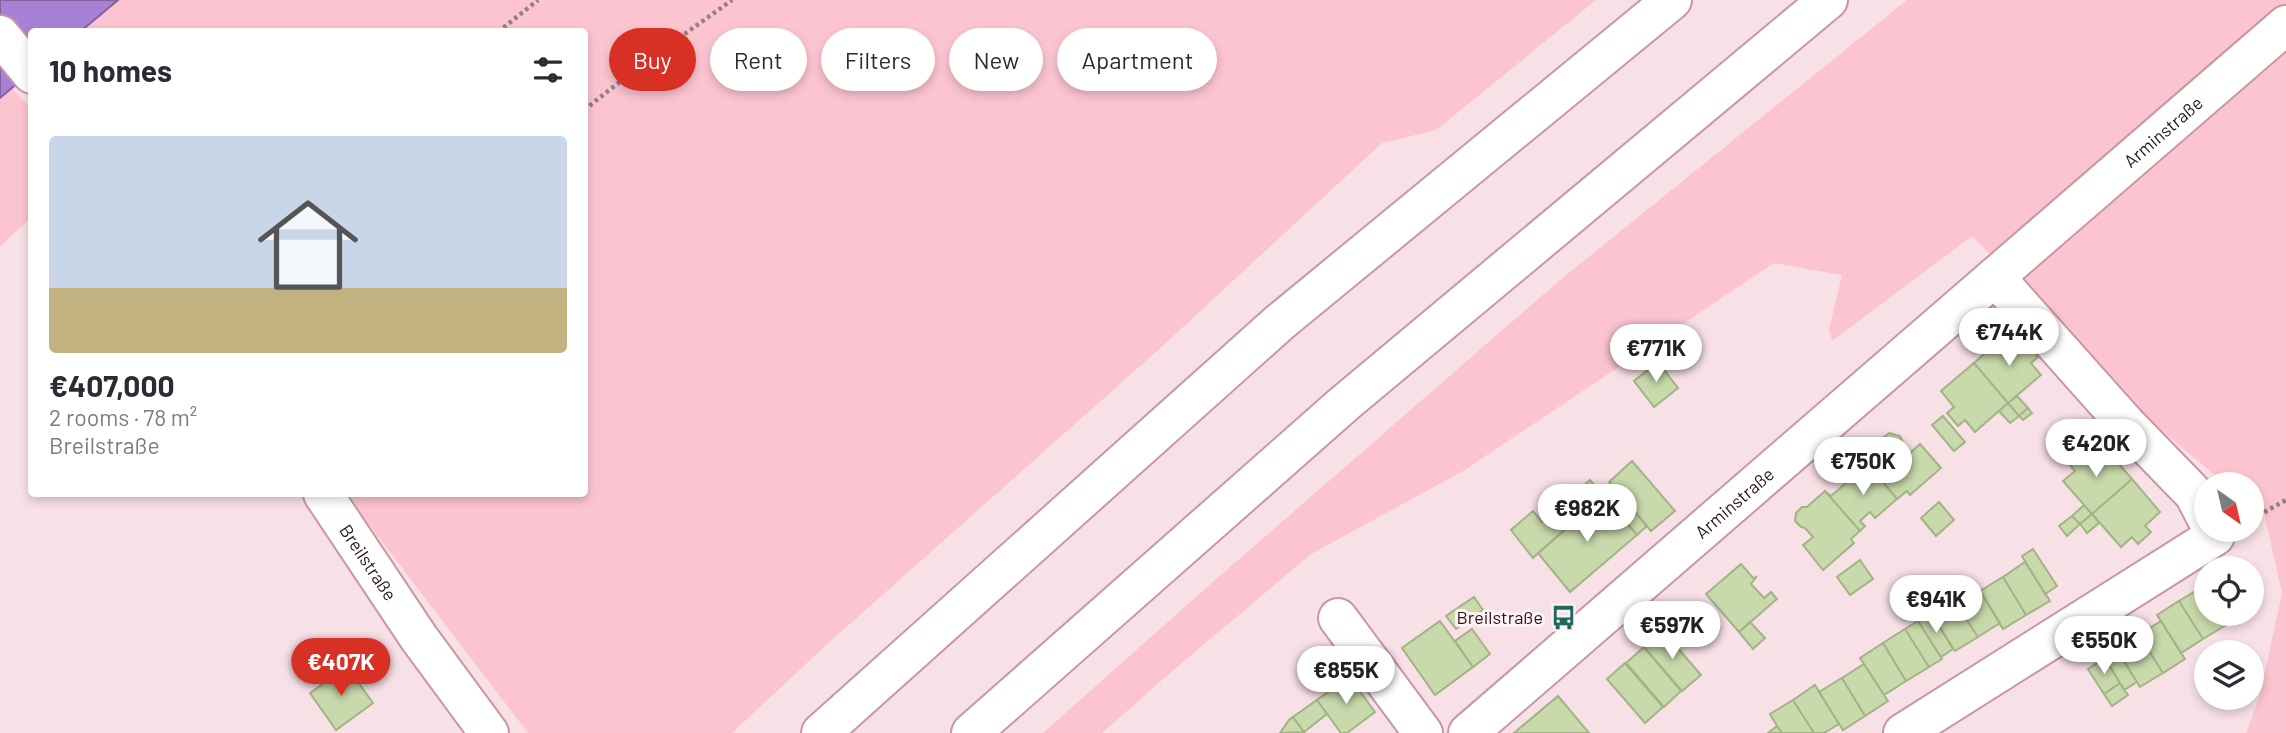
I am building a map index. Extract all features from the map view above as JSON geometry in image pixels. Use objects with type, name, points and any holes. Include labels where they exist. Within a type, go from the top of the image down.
[{"type":"main road","points":[[821,733],[1280,321],[1672,0]]},
{"type":"main road","points":[[971,733],[1345,403],[1828,0]]},
{"type":"main road","name":"Arminstraße","points":[[1468,733],[2286,25]]},
{"type":"main road","points":[[0,35],[28,69]]},
{"type":"main road","points":[[1995,277],[2126,424],[2194,494]]},
{"type":"main road","name":"Breilstraße","points":[[325,497],[419,638],[489,733]]},
{"type":"main road","points":[[1903,733],[2206,542]]},
{"type":"main road","points":[[1338,618],[1423,733]]},
{"type":"path","points":[[503,28],[538,0]]},
{"type":"path","points":[[588,107],[732,0]]},
{"type":"path","points":[[2264,512],[2286,500]]},
{"type":"shaded area","points":[[0,0],[118,0],[85,28],[28,28],[28,75],[0,98]]},
{"type":"shaded area","points":[[118,0],[1596,0],[1436,130],[1382,143],[1157,351],[825,646],[732,733],[528,733],[364,518],[351,497],[588,497],[588,28],[86,28]]},
{"type":"shaded area","points":[[1907,0],[2286,0],[2286,733],[2246,733],[2254,710],[2264,710],[2264,676],[2282,593],[2264,513],[2264,472],[2211,472],[2155,425],[1972,236],[1832,341],[1829,329],[1842,275],[1774,263],[1463,471],[1311,554],[1102,733],[1043,733],[1560,280]]},
{"type":"shaded area","points":[[12,88],[28,106],[28,221],[0,246],[0,98]]},
{"type":"building","points":[[2007,334],[2020,350],[2027,344],[2038,357],[2031,363],[2041,375],[2008,403],[1974,363]]},
{"type":"building","points":[[1658,362],[1678,388],[1654,407],[1634,381]]},
{"type":"building","points":[[1974,363],[2008,403],[1975,432],[1965,420],[1958,426],[1947,413],[1954,407],[1941,391]]},
{"type":"building","points":[[2017,396],[2028,408],[2019,416],[2008,403]]},
{"type":"building","points":[[2008,403],[2019,416],[2010,423],[1999,411]]},
{"type":"building","points":[[2028,408],[2032,413],[2023,420],[2019,416]]},
{"type":"building","points":[[1943,416],[1965,442],[1954,451],[1932,425]]},
{"type":"building","points":[[1889,433],[1900,436],[1910,453],[1920,444],[1941,468],[1910,495],[1907,491],[1897,499],[1863,458]]},
{"type":"building","points":[[2103,446],[2132,479],[2092,514],[2063,481],[2075,471],[2069,464],[2082,453],[2088,460]]},
{"type":"building","points":[[1863,458],[1897,499],[1875,518],[1870,512],[1860,521],[1865,526],[1860,531],[1825,491],[1831,496],[1867,465]]},
{"type":"building","points":[[1632,461],[1675,511],[1651,531],[1609,482]]},
{"type":"building","points":[[2132,479],[2160,512],[2145,526],[2151,532],[2138,544],[2132,537],[2121,547],[2092,514]]},
{"type":"building","points":[[1590,480],[1603,496],[1533,558],[1511,530],[1533,511],[1542,522]]},
{"type":"building","points":[[1614,487],[1647,526],[1637,535],[1603,496]]},
{"type":"building","points":[[1825,491],[1860,531],[1851,539],[1854,543],[1823,570],[1803,545],[1813,537],[1795,521],[1796,513],[1802,507],[1807,507]]},
{"type":"building","points":[[1603,496],[1637,535],[1570,592],[1538,553]]},
{"type":"building","points":[[1939,502],[1954,520],[1936,536],[1921,518]]},
{"type":"building","points":[[2084,505],[2092,514],[2080,524],[2072,516]]},
{"type":"building","points":[[2092,514],[2099,523],[2087,533],[2080,524]]},
{"type":"building","points":[[2072,516],[2080,524],[2067,536],[2059,526]]},
{"type":"building","points":[[2033,549],[2057,586],[2045,594],[2022,556]]},
{"type":"building","points":[[1860,560],[1873,579],[1850,595],[1837,577]]},
{"type":"building","points":[[2025,562],[2050,601],[2026,615],[2003,577]]},
{"type":"building","points":[[1741,564],[1754,579],[1757,576],[1751,584],[1764,598],[1771,592],[1777,599],[1739,632],[1706,594]]},
{"type":"building","points":[[2003,577],[2026,615],[2003,629],[1980,591]]},
{"type":"building","points":[[1976,584],[2000,623],[1978,637],[1953,599]]},
{"type":"building","points":[[2194,592],[2194,625],[2179,601]]},
{"type":"building","points":[[1474,597],[1483,610],[1456,629],[1446,616]]},
{"type":"building","points":[[1953,599],[1978,637],[1955,651],[1931,613]]},
{"type":"building","points":[[2179,601],[2203,639],[2194,640],[2194,645],[2181,653],[2157,615]]},
{"type":"building","points":[[1931,613],[1953,649],[1941,657],[1918,621]]},
{"type":"building","points":[[1440,621],[1473,667],[1435,695],[1402,648]]},
{"type":"building","points":[[1918,621],[1942,659],[1929,667],[1905,629]]},
{"type":"building","points":[[2161,621],[2185,659],[2163,673],[2139,635]]},
{"type":"building","points":[[1750,622],[1765,638],[1753,649],[1739,632]]},
{"type":"building","points":[[2195,626],[2224,626],[2203,639]]},
{"type":"building","points":[[1472,629],[1490,654],[1473,667],[1455,641]]},
{"type":"building","points":[[1905,629],[1929,667],[1906,681],[1883,643]]},
{"type":"building","points":[[1663,631],[1701,675],[1682,691],[1644,647]]},
{"type":"building","points":[[2139,635],[2163,673],[2140,687],[2116,649]]},
{"type":"building","points":[[1883,643],[1906,681],[1884,695],[1860,658]]},
{"type":"building","points":[[1644,647],[1681,691],[1664,707],[1626,663]]},
{"type":"building","points":[[2117,650],[2137,682],[2124,690],[2105,658]]},
{"type":"building","points":[[2105,658],[2120,683],[2104,694],[2088,669]]},
{"type":"building","points":[[1625,663],[1663,707],[1645,723],[1607,679]]},
{"type":"building","points":[[1864,664],[1888,701],[1865,716],[1842,678]]},
{"type":"building","points":[[347,667],[373,703],[336,730],[310,693]]},
{"type":"building","points":[[1349,677],[1375,712],[1347,733],[1341,733],[1317,700]]},
{"type":"building","points":[[1842,678],[1865,716],[1843,730],[1819,692]]},
{"type":"building","points":[[2120,683],[2128,695],[2112,706],[2104,694]]},
{"type":"building","points":[[1815,685],[1839,724],[1824,733],[1814,733],[1793,700]]},
{"type":"building","points":[[1558,696],[1589,733],[1514,733]]},
{"type":"building","points":[[1317,700],[1327,714],[1304,732],[1293,717]]},
{"type":"building","points":[[1793,700],[1814,733],[1782,733],[1777,726],[1770,714]]},
{"type":"building","points":[[1293,717],[1304,732],[1280,733],[1289,720]]},
{"type":"building","points":[[1777,726],[1782,733],[1768,733]]},
{"type":"place","name":"Breilstraße","points":[[1563,617]]}]
